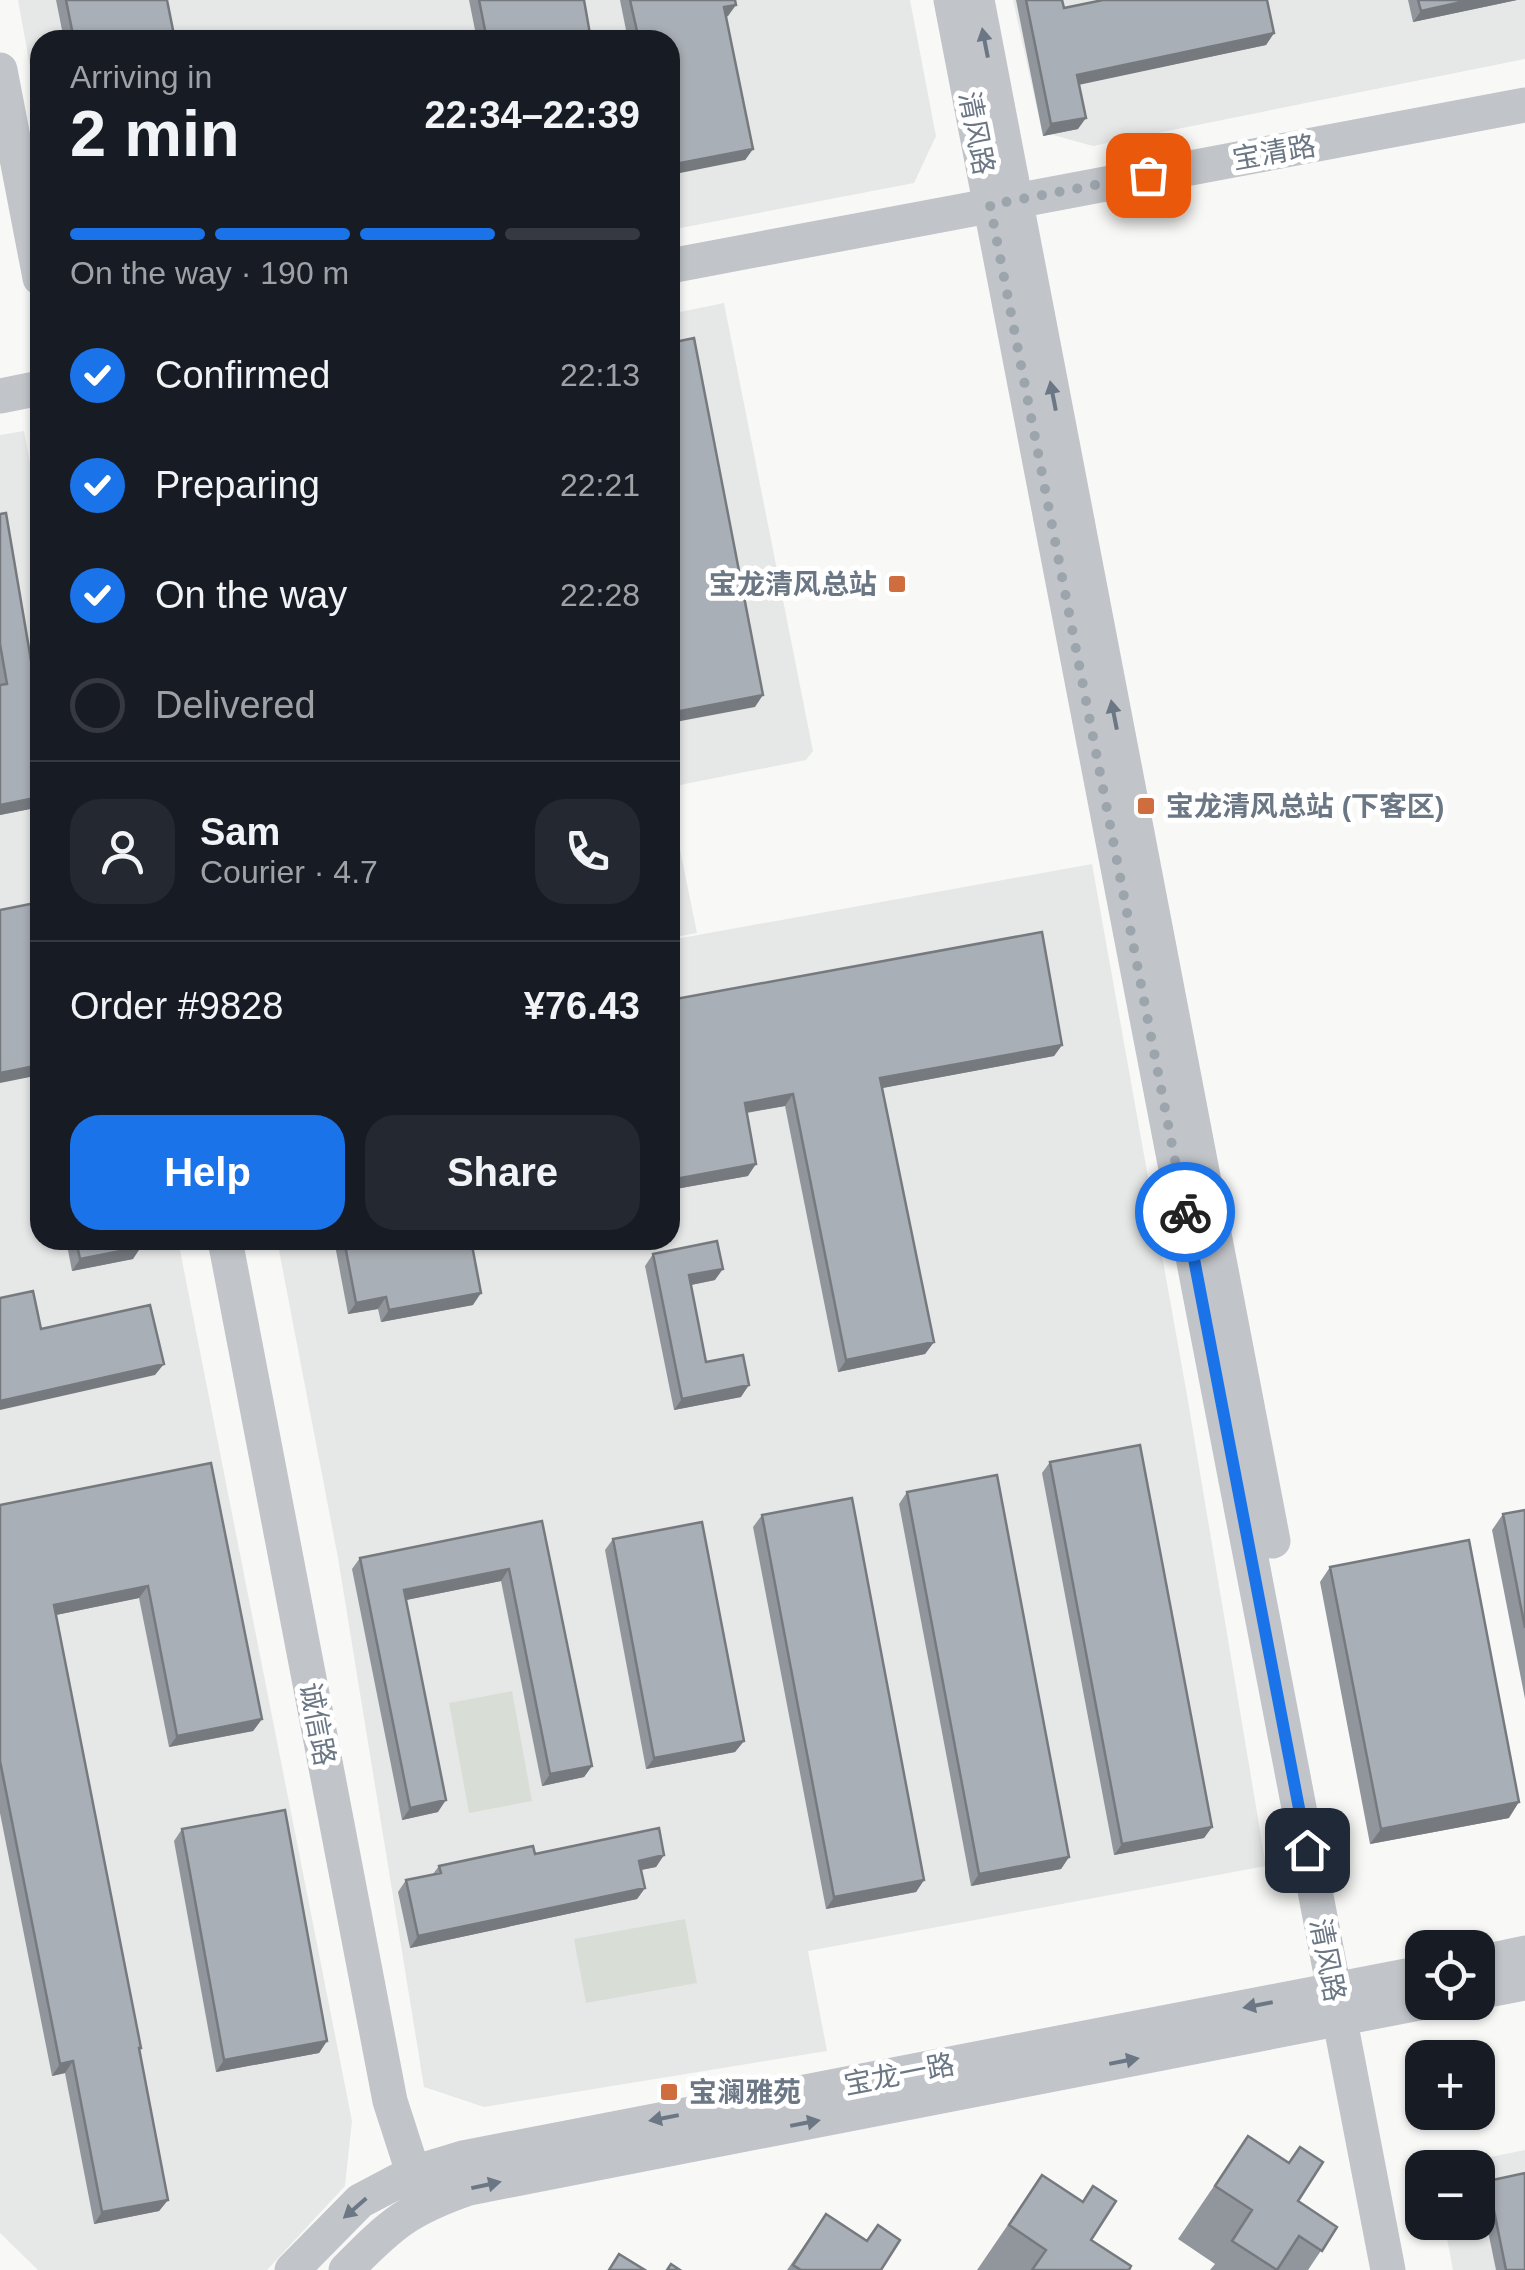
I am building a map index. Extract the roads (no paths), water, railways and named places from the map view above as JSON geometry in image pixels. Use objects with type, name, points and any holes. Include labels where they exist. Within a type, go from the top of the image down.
[{"type":"street","name":"清风路","points":[[951,0],[1003,202]]},
{"type":"street","name":"清风路","points":[[977,0],[1003,202],[1349,2002],[1412,2270]]},
{"type":"street","points":[[0,70],[30,226]]},
{"type":"street","name":"宝清路","points":[[680,264],[1525,105]]},
{"type":"street","points":[[0,396],[30,390]]},
{"type":"street","name":"诚信路","points":[[227,1250],[390,2101],[418,2188]]},
{"type":"street","points":[[1495,1959],[1525,1953]]},
{"type":"street","name":"宝龙一路","points":[[1349,2002],[1405,1980]]},
{"type":"street","points":[[1495,1989],[1525,1983]]},
{"type":"street","name":"清风路","points":[[1349,2002],[1388,2270]]},
{"type":"street","name":"宝龙一路","points":[[292,2270],[360,2201],[418,2188],[491,2152],[1349,2002],[1405,2002]]},
{"type":"street","name":"宝龙一路","points":[[346,2270],[418,2188]]},
{"type":"place","name":"宝龙清风总站","points":[[897,584]]},
{"type":"place","name":"宝龙清风总站 (下客区)","points":[[1146,806]]},
{"type":"place","name":"宝澜雅苑","points":[[669,2092]]}]
